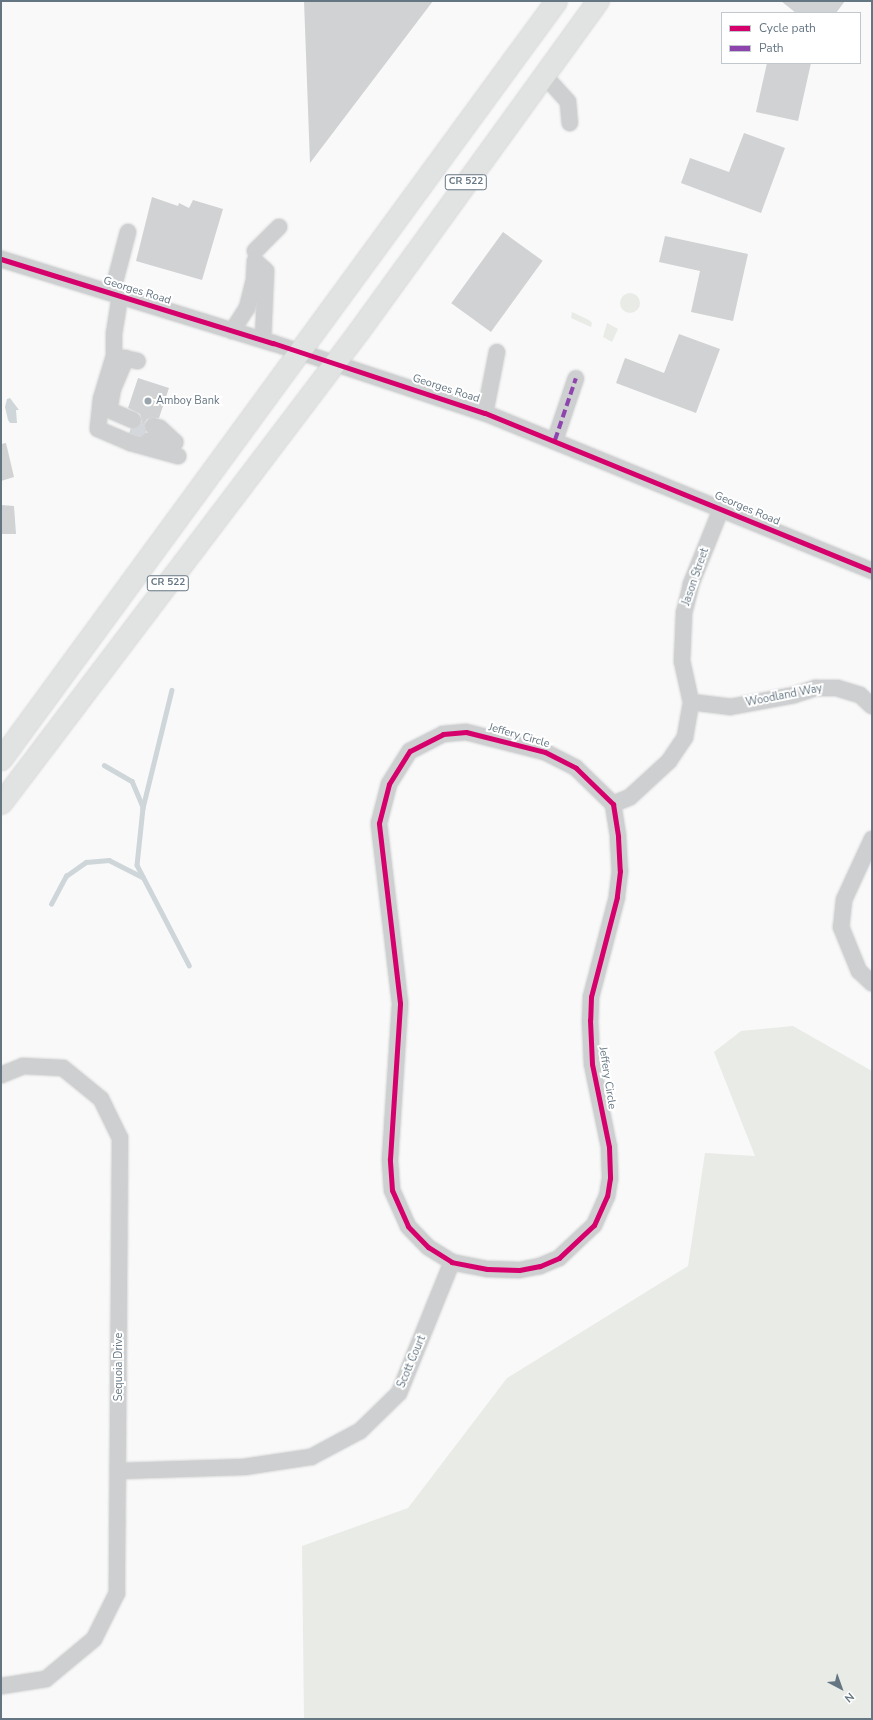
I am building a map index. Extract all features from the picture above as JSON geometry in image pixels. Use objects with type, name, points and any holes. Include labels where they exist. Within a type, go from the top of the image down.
[{"type":"main road","name":"CR 522","points":[[1,759],[297,351],[556,1]]},
{"type":"main road","name":"CR 522","points":[[1,803],[334,363],[598,1]]},
{"type":"street","points":[[544,75],[568,102],[570,123]]},
{"type":"street","points":[[256,251],[280,227]]},
{"type":"street","points":[[97,416],[132,423],[110,410],[113,388],[126,358],[114,334],[116,294],[128,232]]},
{"type":"street","name":"Georges Road","points":[[1,259],[263,340],[485,413],[555,440],[872,571]]},
{"type":"street","points":[[232,331],[247,308],[254,280],[255,261],[266,271],[263,340]]},
{"type":"street","points":[[485,413],[497,352]]},
{"type":"street","points":[[97,416],[126,358]]},
{"type":"street","points":[[555,440],[576,378]]},
{"type":"street","points":[[97,416],[111,429],[176,449],[160,428],[152,429]]},
{"type":"street","name":"Jason Street","points":[[613,804],[630,797],[670,761],[685,737],[691,702],[682,661],[684,613],[691,584],[721,509]]},
{"type":"street","name":"Woodland Way","points":[[691,702],[730,707],[794,695],[816,688],[837,688],[860,695],[872,706]]},
{"type":"street","name":"Jeffery Circle","points":[[466,732],[545,752],[576,768],[613,804],[620,871],[617,897],[591,998],[590,1020],[592,1064],[609,1147],[610,1178],[607,1196],[594,1225],[582,1238],[559,1258],[546,1264],[519,1270],[487,1269],[452,1262],[428,1247],[408,1226],[392,1190],[390,1159],[400,1003],[379,823],[389,784],[410,751],[443,734],[466,732]]},
{"type":"street","points":[[872,839],[844,900],[840,926],[859,971],[872,983]]},
{"type":"street","name":"Sequoia Drive","points":[[1,1075],[23,1066],[63,1068],[101,1099],[120,1138],[117,1593],[94,1639],[46,1679],[1,1686]]},
{"type":"street","name":"Scott Court","points":[[119,1471],[244,1467],[312,1457],[360,1431],[399,1393],[452,1262]]},
{"type":"shaded area","points":[[630,293],[637,296],[640,303],[637,310],[630,313],[623,310],[620,303],[623,296]]},
{"type":"shaded area","points":[[572,312],[589,320],[592,323],[591,327],[571,318]]},
{"type":"shaded area","points":[[607,323],[618,329],[612,342],[603,337]]},
{"type":"shaded area","points":[[10,398],[19,410],[16,410],[17,423],[10,423],[8,420],[5,407],[7,399]]},
{"type":"shaded area","points":[[793,1026],[872,1071],[872,1719],[304,1719],[302,1546],[408,1508],[507,1378],[688,1266],[705,1153],[755,1156],[714,1052],[741,1031]]},
{"type":"building","points":[[304,1],[433,1],[310,163]]},
{"type":"building","points":[[781,1],[845,1],[837,12],[795,12]]},
{"type":"building","points":[[767,64],[811,64],[798,121],[756,112]]},
{"type":"building","points":[[744,133],[785,148],[761,213],[681,183],[690,158],[729,172]]},
{"type":"building","points":[[152,197],[178,206],[179,203],[189,208],[193,200],[223,209],[202,280],[136,261]]},
{"type":"building","points":[[503,232],[543,261],[491,332],[451,303]]},
{"type":"building","points":[[665,236],[748,254],[733,321],[691,312],[700,271],[659,262]]},
{"type":"building","points":[[679,334],[720,349],[696,413],[616,383],[625,358],[664,373]]},
{"type":"building","name":"Amboy Bank","points":[[138,378],[169,388],[159,418],[147,419],[144,424],[146,432],[140,436],[129,432],[142,423],[140,414],[128,408]]},
{"type":"building","points":[[6,443],[14,477],[1,481],[1,444]]},
{"type":"building","points":[[1,505],[14,506],[16,534],[1,534]]},
{"type":"waterway","points":[[172,690],[143,808],[137,865],[189,965]]},
{"type":"waterway","points":[[104,765],[132,781],[143,807]]},
{"type":"waterway","points":[[51,904],[66,876],[86,862],[109,860],[143,877]]},
{"type":"tunnel","points":[[131,427],[150,433]]},
{"type":"marked path","points":[[555,440],[576,378]]},
{"type":"cycle path","points":[[1,259],[273,343],[485,413],[872,571]]},
{"type":"cycle path","points":[[466,732],[545,752],[576,768],[613,804],[618,837],[620,871],[617,897],[591,997],[590,1020],[592,1064],[609,1147],[610,1178],[607,1196],[594,1225],[559,1258],[540,1266],[519,1270],[487,1269],[452,1262],[428,1247],[408,1226],[392,1190],[390,1159],[400,1003],[379,823],[389,784],[410,751],[443,734],[466,732]]},
{"type":"place","name":"Amboy Bank","points":[[148,401]]}]
